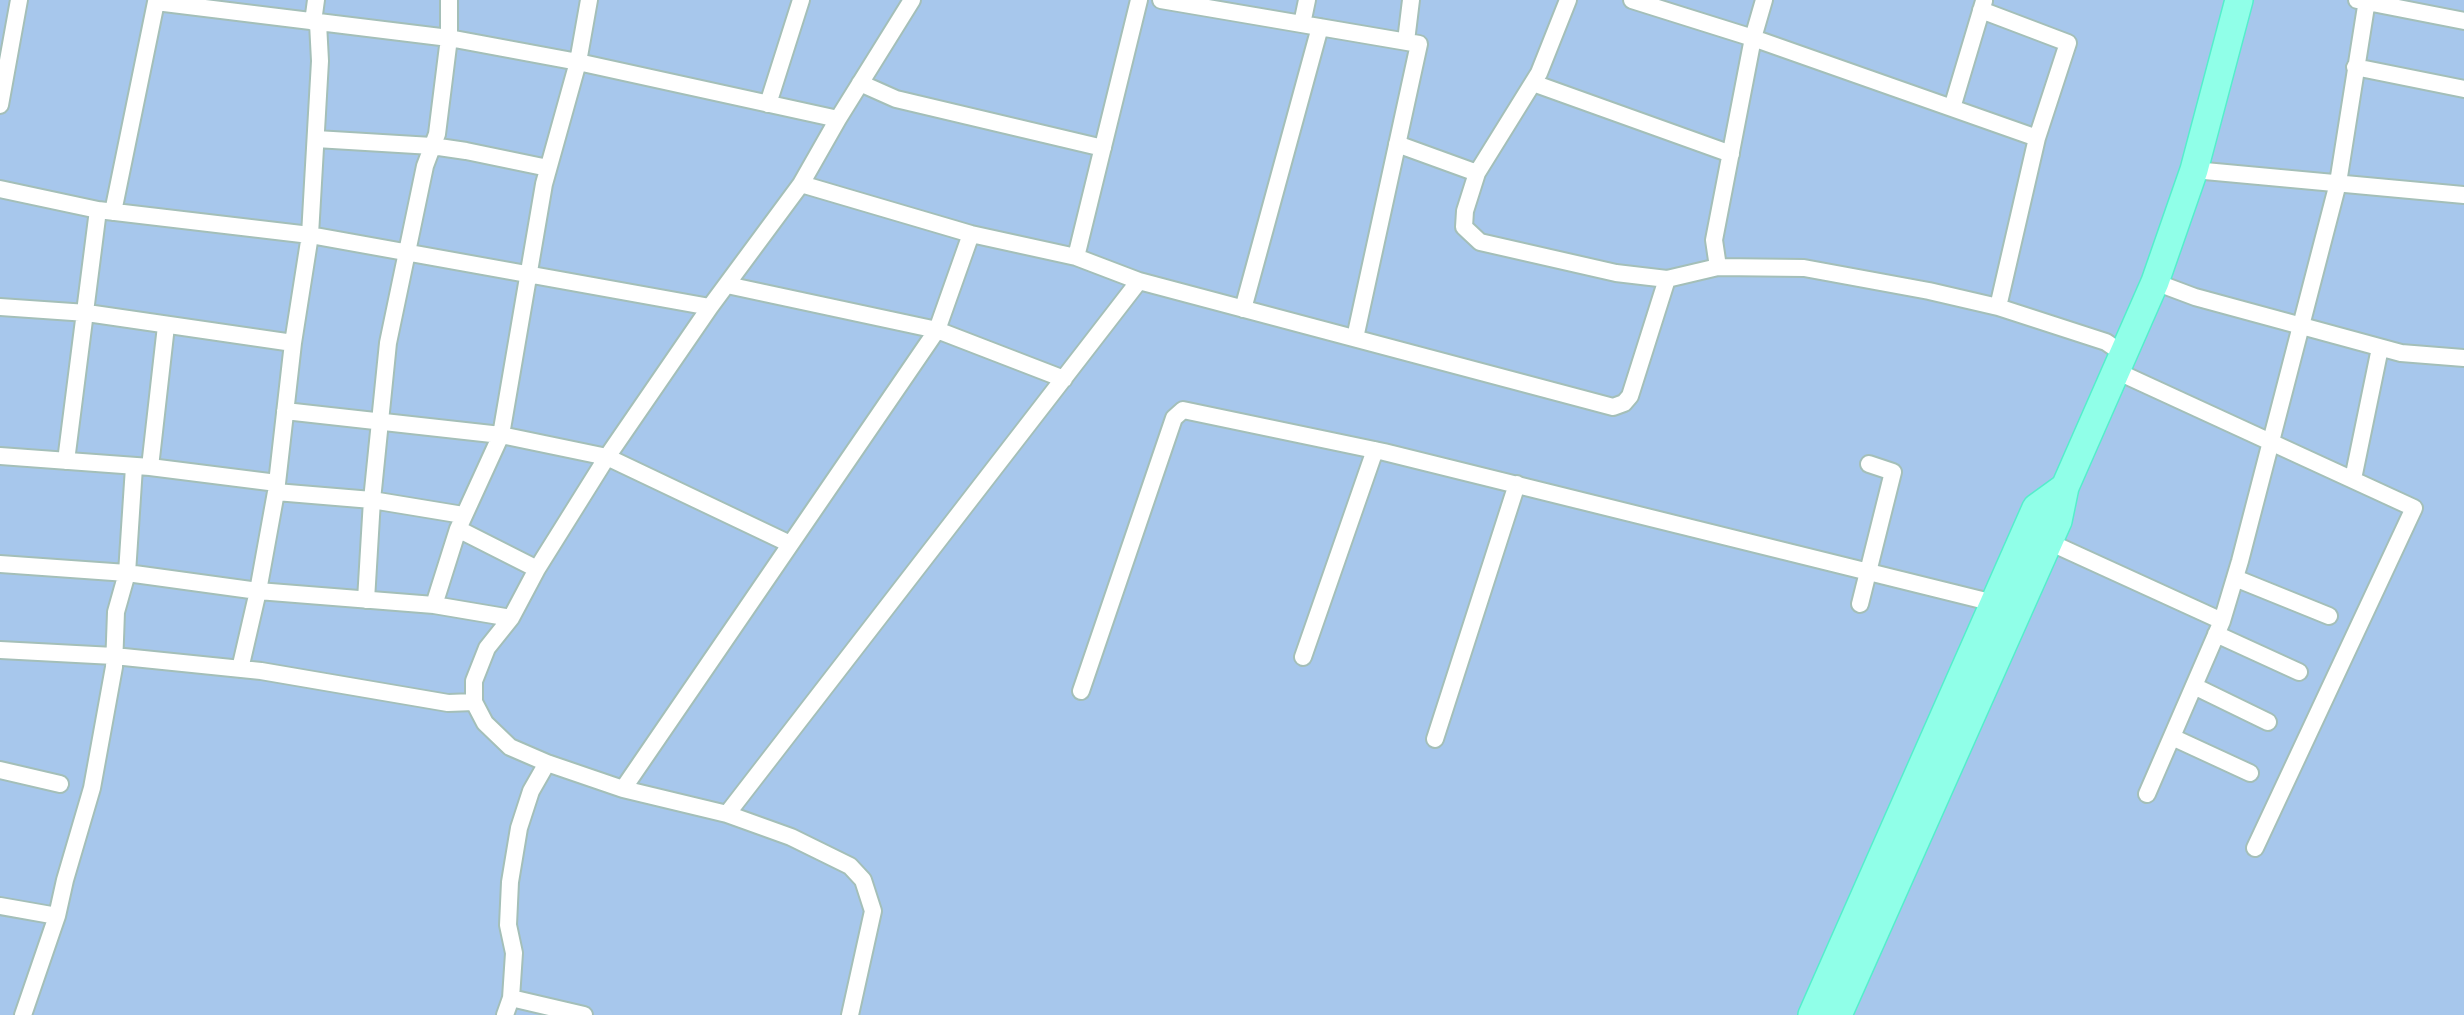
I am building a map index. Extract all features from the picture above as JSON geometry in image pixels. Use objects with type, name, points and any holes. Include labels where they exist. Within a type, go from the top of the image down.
[{"type":"main road","points":[[1838,1015],[2049,542],[2058,521],[2065,487],[2155,282],[2194,170],[2239,0]]},
{"type":"main road","points":[[1812,1015],[2036,508],[2065,487]]},
{"type":"street","points":[[0,105],[8,25],[19,0]]},
{"type":"street","points":[[240,669],[258,591],[276,488],[293,343],[310,235],[320,61],[315,22],[316,0]]},
{"type":"street","points":[[366,600],[372,500],[388,343],[425,166],[437,134],[448,38],[449,0]]},
{"type":"street","points":[[434,605],[460,522],[501,435],[527,274],[548,168],[578,62],[589,0]]},
{"type":"street","points":[[768,104],[801,0]]},
{"type":"street","points":[[850,1015],[873,911],[863,880],[850,866],[791,837],[727,814],[623,789],[510,747],[485,723],[474,702],[474,681],[487,648],[511,618],[537,569],[607,457],[710,308],[801,184],[838,119],[912,0]]},
{"type":"street","points":[[1076,257],[1138,0]]},
{"type":"street","points":[[1161,0],[1419,44],[1355,338]]},
{"type":"street","points":[[1302,24],[1307,0]]},
{"type":"street","points":[[1406,41],[1411,0]]},
{"type":"street","points":[[1568,0],[1539,73],[1477,173],[1465,211],[1464,227],[1479,242],[1616,273],[1667,279],[1718,267],[1804,268],[1929,291],[1998,307],[2106,342],[2118,362],[2271,441],[2414,508],[2255,848]]},
{"type":"street","points":[[1718,267],[1714,240],[1753,38],[1764,0]]},
{"type":"street","points":[[66,461],[87,314],[106,211],[157,1],[448,38],[578,62],[838,119]]},
{"type":"street","points":[[1638,1],[1753,38],[2037,138]]},
{"type":"street","points":[[2147,794],[2219,627],[2235,578],[2338,183],[2363,1],[2464,21]]},
{"type":"street","points":[[1952,108],[1983,5],[2068,43],[2037,138],[1998,307]]},
{"type":"street","points":[[1243,309],[1320,27]]},
{"type":"street","points":[[2355,67],[2464,89]]},
{"type":"street","points":[[860,83],[896,99],[1103,148]]},
{"type":"street","points":[[1533,83],[1731,154]]},
{"type":"street","points":[[316,140],[432,146],[548,168]]},
{"type":"street","points":[[1397,144],[1477,173]]},
{"type":"street","points":[[2194,170],[2464,195]]},
{"type":"street","points":[[801,184],[971,234],[1076,257],[1139,281],[1613,407],[1624,403],[1630,396],[1667,279]]},
{"type":"street","points":[[0,189],[106,211],[310,235],[407,251],[710,308]]},
{"type":"street","points":[[623,789],[937,330],[971,234]]},
{"type":"street","points":[[727,814],[1139,281]]},
{"type":"street","points":[[2155,282],[2195,297],[2401,354],[2464,358]]},
{"type":"street","points":[[727,285],[937,330],[1065,379]]},
{"type":"street","points":[[0,307],[87,314],[166,327],[293,343]]},
{"type":"street","points":[[23,1015],[57,916],[92,788],[114,667],[116,612],[127,573],[166,327]]},
{"type":"street","points":[[2353,479],[2380,348]]},
{"type":"street","points":[[1081,691],[1174,418],[1183,410],[1375,450],[1994,603]]},
{"type":"street","points":[[285,411],[501,435],[607,457],[790,544]]},
{"type":"street","points":[[1303,657],[1375,450]]},
{"type":"street","points":[[0,456],[142,467],[372,500],[460,522],[537,569]]},
{"type":"street","points":[[1860,604],[1893,472],[1869,464]]},
{"type":"street","points":[[1435,739],[1517,484]]},
{"type":"street","points":[[2049,542],[2219,627],[2299,672]]},
{"type":"street","points":[[0,564],[127,573],[258,591],[434,605],[511,618]]},
{"type":"street","points":[[2235,578],[2329,616]]},
{"type":"street","points":[[0,650],[114,656],[261,670],[448,703],[474,702]]},
{"type":"street","points":[[2194,686],[2268,722]]},
{"type":"street","points":[[2172,737],[2250,773]]},
{"type":"street","points":[[505,1015],[511,998],[514,953],[508,925],[510,882],[519,828],[531,792],[548,763]]},
{"type":"street","points":[[0,770],[60,784]]},
{"type":"street","points":[[0,906],[57,916]]},
{"type":"street","points":[[511,998],[584,1015]]},
{"type":"shaded area","points":[[0,0],[2464,0],[2464,1015],[0,1015]]}]
